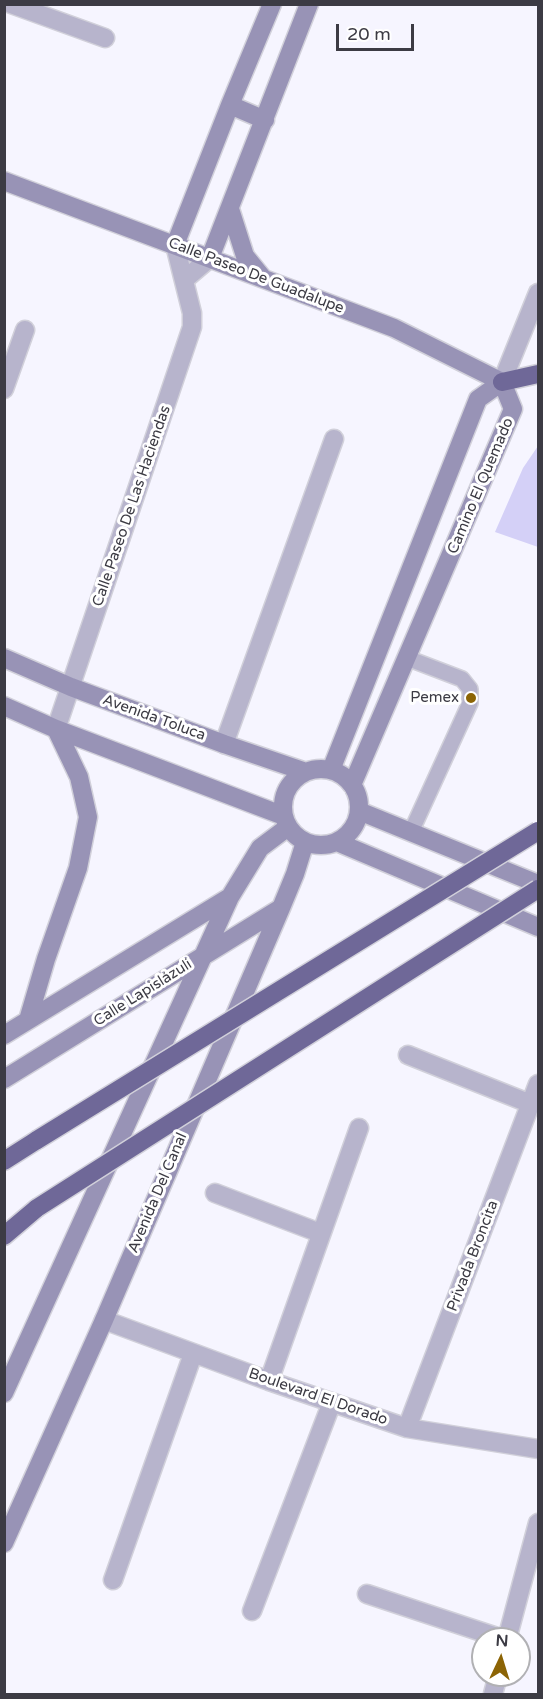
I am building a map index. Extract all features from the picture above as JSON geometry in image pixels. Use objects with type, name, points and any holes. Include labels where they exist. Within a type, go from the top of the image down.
[{"type":"highway","points":[[502,382],[538,374]]},
{"type":"highway","points":[[4,1161],[538,831]]},
{"type":"highway","points":[[4,1229],[538,889]]},
{"type":"highway","points":[[4,1236],[37,1208]]},
{"type":"street","points":[[11,4],[105,38]]},
{"type":"street","points":[[175,245],[272,4]]},
{"type":"street","points":[[184,280],[210,258],[309,4]]},
{"type":"street","points":[[230,105],[265,120]]},
{"type":"street","name":"Calle Paseo De Guadalupe","points":[[4,181],[394,328],[502,382]]},
{"type":"street","points":[[230,209],[245,256],[262,278]]},
{"type":"street","name":"Calle Paseo De Las Haciendas","points":[[56,729],[192,327],[192,314],[175,245]]},
{"type":"street","points":[[330,770],[478,399],[502,382],[538,293]]},
{"type":"street","points":[[4,389],[25,330]]},
{"type":"street","name":"Camino El Quemado","points":[[352,785],[513,409],[502,382]]},
{"type":"street","points":[[224,744],[334,439]]},
{"type":"street","name":"Avenida Toluca","points":[[4,658],[71,687],[306,772]]},
{"type":"street","points":[[4,706],[286,821]]},
{"type":"street","points":[[28,1020],[46,959],[78,868],[88,817],[79,777],[56,729]]},
{"type":"street","points":[[318,769],[330,770],[343,776],[352,785],[358,798],[359,811],[356,824],[337,842],[321,845],[305,842],[296,836],[286,821],[282,805],[284,795],[289,785],[306,772],[318,769]]},
{"type":"street","points":[[359,811],[538,884]]},
{"type":"street","points":[[4,1393],[230,897],[260,848],[286,821]]},
{"type":"street","name":"Avenida Del Canal","points":[[4,1543],[104,1320],[281,908],[305,842]]},
{"type":"street","points":[[337,842],[538,927]]},
{"type":"street","points":[[4,1035],[230,897]]},
{"type":"street","name":"Calle Lapislázuli","points":[[4,1079],[281,908]]},
{"type":"street","points":[[408,1055],[531,1104]]},
{"type":"street","name":"Privada Broncita","points":[[407,1428],[538,1083]]},
{"type":"street","points":[[269,1381],[359,1128]]},
{"type":"street","points":[[214,1192],[320,1233]]},
{"type":"street","name":"Boulevard El Dorado","points":[[104,1320],[193,1354],[407,1428],[538,1449]]},
{"type":"street","points":[[112,1580],[193,1354]]},
{"type":"street","points":[[252,1611],[332,1402]]},
{"type":"street","points":[[508,1627],[538,1523]]},
{"type":"street","points":[[367,1594],[471,1628]]},
{"type":"lane","points":[[407,658],[462,679],[470,689],[470,703],[411,832]]},
{"type":"shaded area","points":[[538,446],[538,547],[495,532],[523,468]]},
{"type":"place","name":"Pemex","points":[[471,698]]}]
